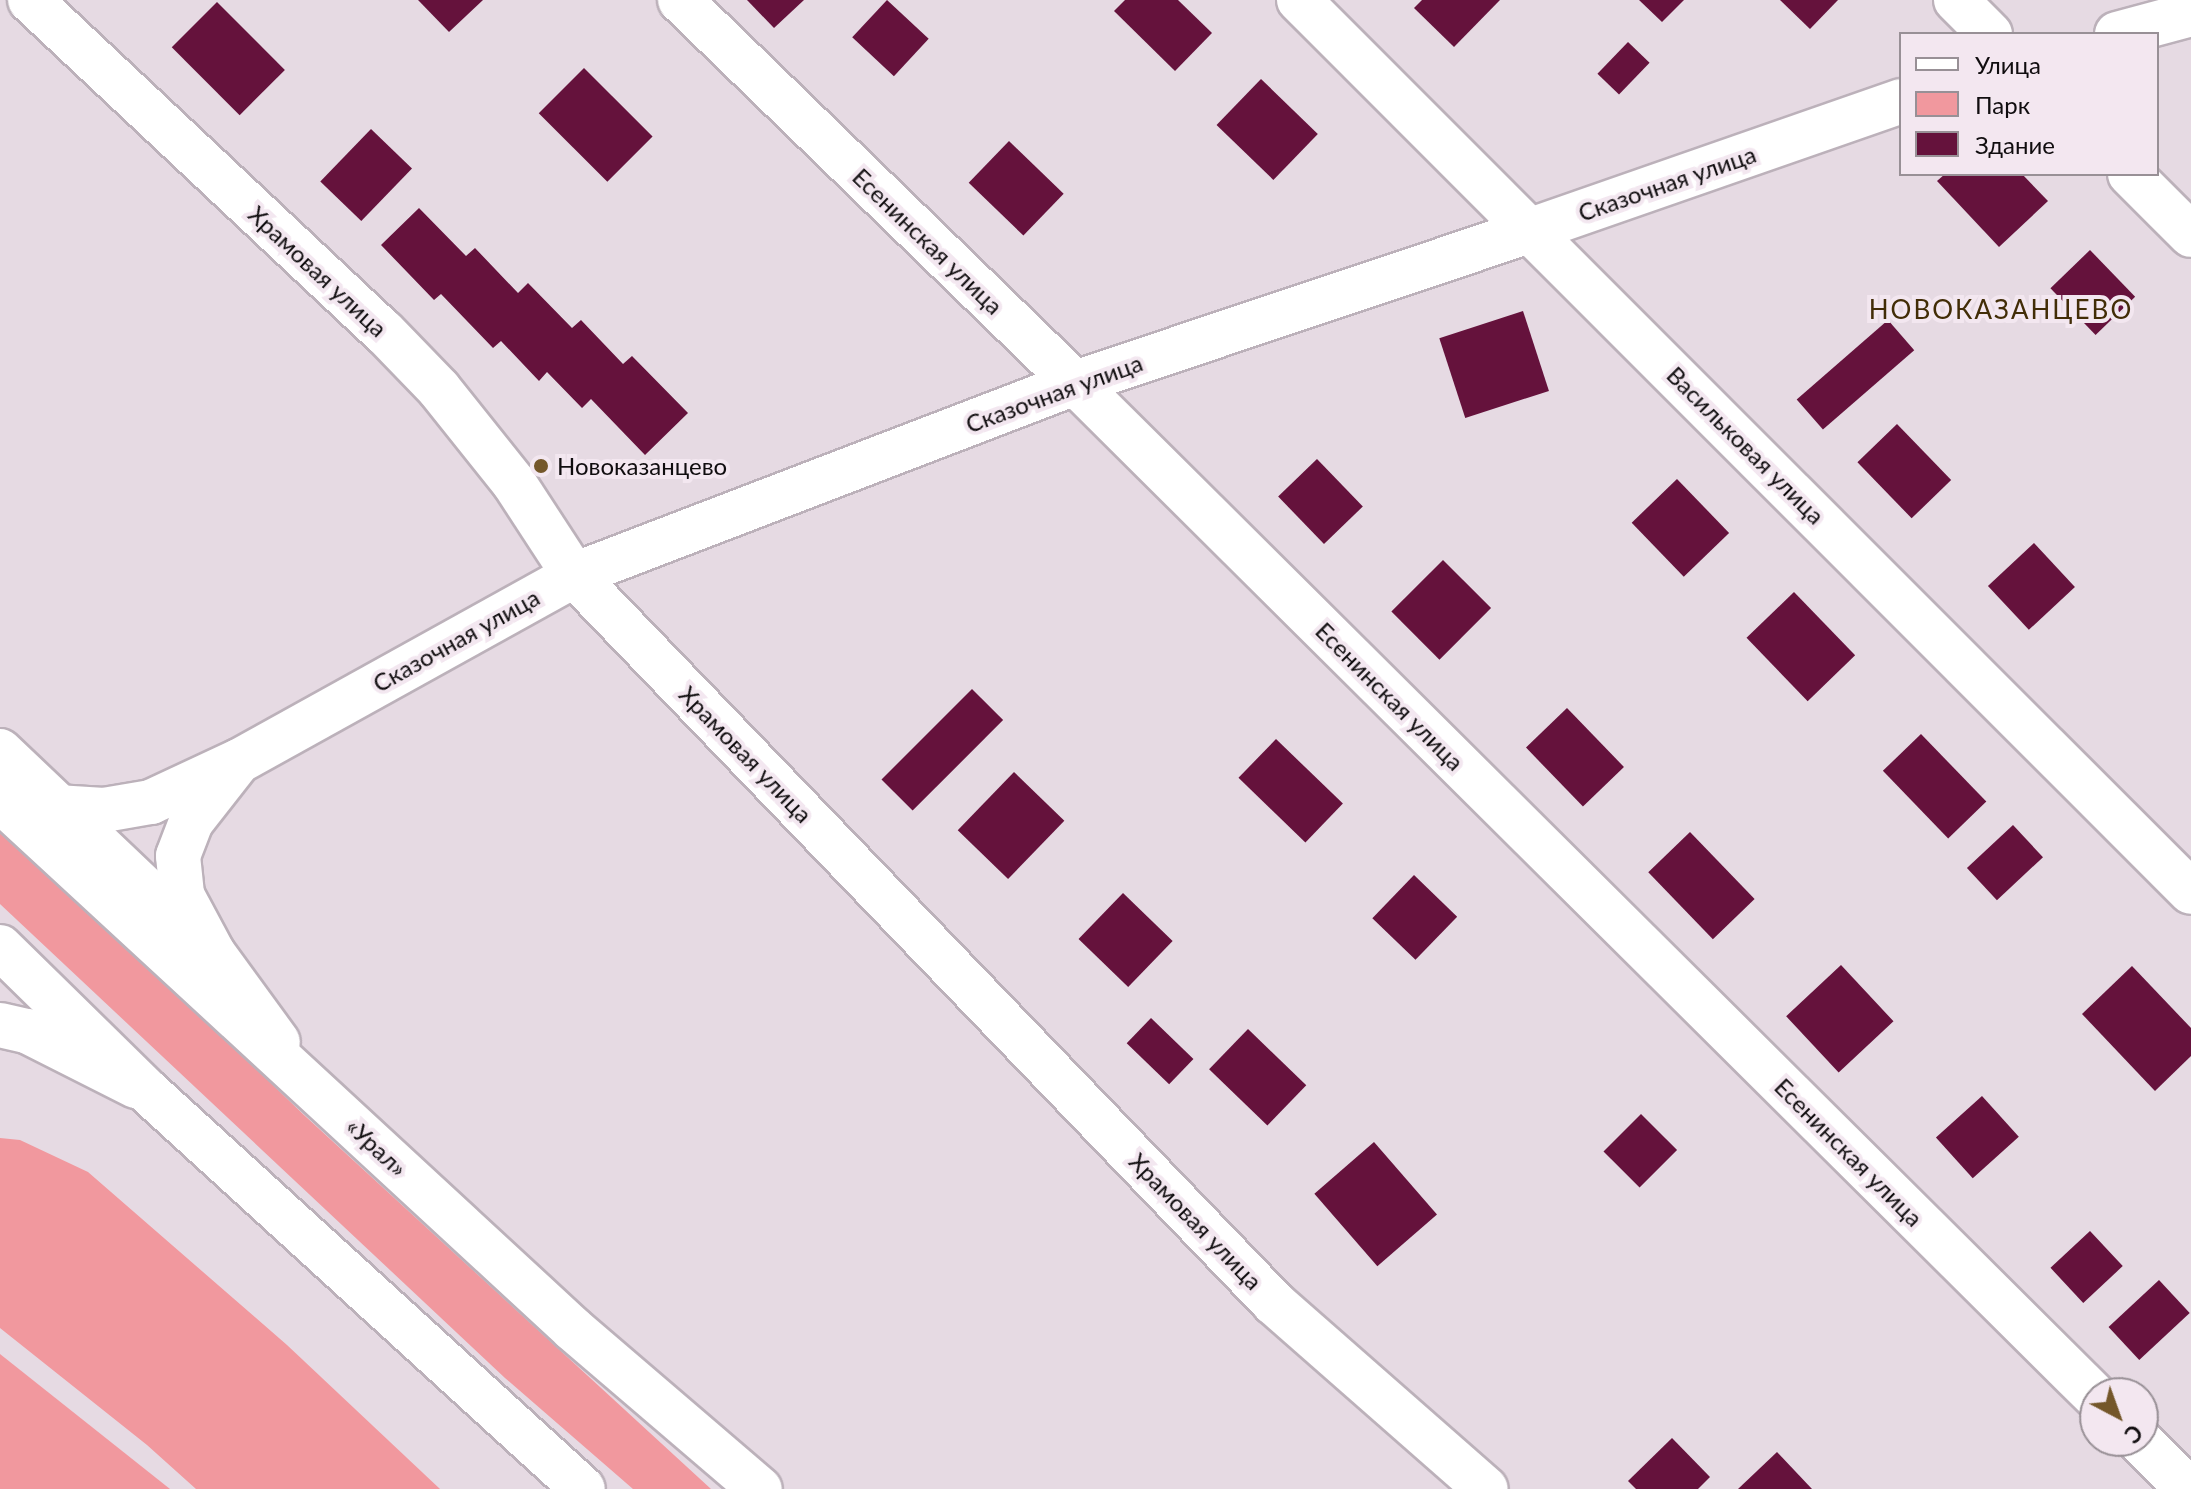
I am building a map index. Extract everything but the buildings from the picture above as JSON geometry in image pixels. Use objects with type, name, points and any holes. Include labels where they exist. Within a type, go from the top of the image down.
[{"type":"street","name":"Храмовая улица","points":[[30,0],[384,332],[439,389],[514,483],[574,575],[1273,1302],[1486,1489]]},
{"type":"street","name":"Есенинская улица","points":[[680,0],[1075,383],[2079,1380]]},
{"type":"street","name":"Васильковая улица","points":[[1299,0],[2191,892]]},
{"type":"street","points":[[1956,0],[1988,32]]},
{"type":"street","points":[[2124,32],[2191,14]]},
{"type":"street","name":"Сказочная улица","points":[[56,807],[104,810],[151,802],[239,761],[574,575],[1075,383],[1531,230],[1899,102]]},
{"type":"street","points":[[2132,176],[2191,235]]},
{"type":"street","points":[[0,751],[213,953]]},
{"type":"street","points":[[239,761],[191,822],[178,856],[182,895],[213,953],[307,1082]]},
{"type":"street","name":"«Урал»","points":[[0,800],[573,1329],[760,1489]]},
{"type":"street","points":[[0,947],[147,1091],[583,1489]]},
{"type":"street","points":[[0,1025],[27,1031],[147,1091]]},
{"type":"street","points":[[2156,1457],[2188,1489]]},
{"type":"green space","points":[[0,822],[304,1115],[711,1489],[633,1489],[505,1378],[0,904]]},
{"type":"green space","points":[[0,1138],[20,1140],[88,1172],[287,1345],[440,1489],[196,1489],[147,1445],[0,1328]]},
{"type":"green space","points":[[0,1354],[170,1489],[0,1489]]},
{"type":"place","name":"Новоказанцево","points":[[541,466]]},
{"type":"district","name":"НОВОКАЗАНЦЕВО","points":[[2001,310]]}]
